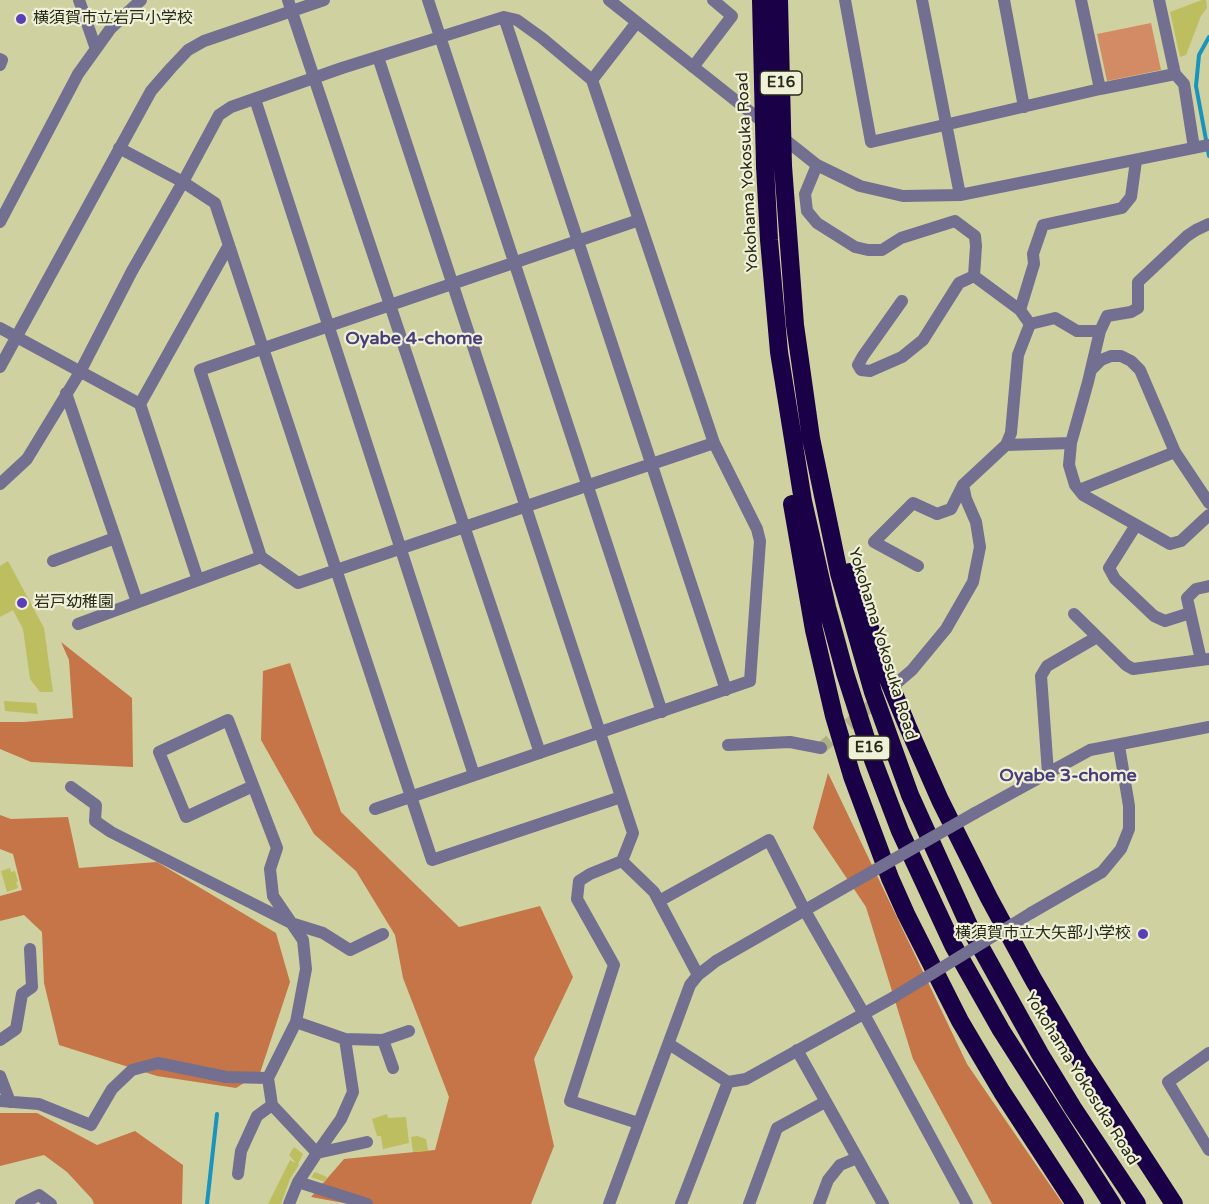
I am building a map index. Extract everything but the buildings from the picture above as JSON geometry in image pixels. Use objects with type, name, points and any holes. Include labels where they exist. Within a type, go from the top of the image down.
[{"type":"highway","name":"Yokohama Yokosuka Road","points":[[761,0],[774,166],[811,438],[831,543],[852,625],[887,733],[929,840],[971,930],[1008,999],[1073,1108],[1137,1204]]},
{"type":"highway","name":"Yokohama Yokosuka Road","points":[[779,0],[774,166],[769,240],[779,352],[803,501],[827,608],[873,760],[900,831],[953,945],[1001,1030],[1112,1204]]},
{"type":"highway","points":[[769,240],[767,318],[770,357],[799,551],[822,668],[852,776],[890,878],[930,964],[996,1083],[1075,1204]]},
{"type":"highway","points":[[811,438],[851,578],[868,627],[940,800],[989,898],[1049,1007],[1097,1087],[1174,1204]]},
{"type":"street","points":[[79,0],[96,49]]},
{"type":"street","points":[[0,222],[78,74],[111,27],[141,0]]},
{"type":"street","points":[[0,367],[151,91],[188,50],[204,41],[289,5],[324,0]]},
{"type":"street","points":[[428,0],[662,712]]},
{"type":"street","points":[[609,0],[817,165],[860,186],[903,196],[960,195],[1201,147],[1184,84],[1175,74],[1159,0]]},
{"type":"street","points":[[693,67],[732,16],[713,0]]},
{"type":"street","points":[[846,0],[871,142],[1175,74]]},
{"type":"street","points":[[922,0],[960,195]]},
{"type":"street","points":[[1004,0],[1024,107]]},
{"type":"street","points":[[1081,0],[1100,89]]},
{"type":"street","points":[[289,5],[540,753]]},
{"type":"street","points":[[504,17],[726,690]]},
{"type":"street","points":[[0,484],[27,459],[80,372],[132,271],[219,116],[231,107],[504,17],[517,20],[592,80],[714,443],[757,529],[760,542],[750,681],[375,809]]},
{"type":"street","points":[[592,80],[637,22]]},
{"type":"street","points":[[378,57],[633,833],[622,861],[590,874],[579,882],[577,899],[614,965],[570,1101],[638,1123]]},
{"type":"street","points":[[0,59],[0,65]]},
{"type":"street","points":[[255,99],[474,775]]},
{"type":"street","points":[[119,148],[183,182],[215,203],[432,860],[621,797]]},
{"type":"street","points":[[1020,310],[1034,264],[1033,254],[1043,225],[1122,208],[1131,197],[1136,161]]},
{"type":"street","points":[[817,165],[805,194],[807,211],[817,223],[855,247],[868,250],[882,249],[901,238],[955,222],[975,236],[974,276]]},
{"type":"street","points":[[639,220],[200,370],[261,557],[298,583],[714,443]]},
{"type":"street","points":[[1209,224],[1187,236],[1138,282],[1138,308],[1131,312],[1107,316],[1100,331],[1071,443],[1069,465],[1075,485],[1083,495],[1170,544],[1181,541],[1209,514]]},
{"type":"street","points":[[140,404],[229,245]]},
{"type":"street","points":[[974,276],[1020,310],[1030,324]]},
{"type":"street","points":[[902,301],[862,356],[858,365],[861,370],[870,372],[902,357],[923,340],[959,282],[974,276]]},
{"type":"street","points":[[1030,324],[1055,318],[1077,331],[1100,331]]},
{"type":"street","points":[[918,566],[874,542],[914,503],[937,514],[951,509],[963,485],[1006,445],[1011,433],[1018,355],[1030,324]]},
{"type":"street","points":[[0,328],[140,404],[198,580]]},
{"type":"street","points":[[1090,371],[1101,360],[1111,356],[1121,356],[1131,361],[1140,370],[1175,452],[1209,503]]},
{"type":"street","points":[[66,393],[137,602]]},
{"type":"street","points":[[1006,445],[1071,443]]},
{"type":"street","points":[[1078,490],[1175,452]]},
{"type":"street","points":[[898,682],[912,670],[946,629],[973,582],[980,547],[976,522],[966,499],[963,485]]},
{"type":"street","points":[[1136,525],[1109,568],[1115,579],[1154,616],[1165,621],[1190,613]]},
{"type":"street","points":[[53,561],[115,538]]},
{"type":"street","points":[[78,624],[261,557]]},
{"type":"street","points":[[1074,614],[1126,665],[1133,669],[1205,659],[1187,598],[1196,589],[1209,586]]},
{"type":"street","points":[[1048,773],[1041,676],[1047,666],[1097,637]]},
{"type":"street","points":[[253,786],[186,817],[159,752],[228,720],[277,849],[270,868],[273,896],[303,940],[306,969],[296,1022],[268,1078],[272,1105],[317,1153]]},
{"type":"street","points":[[609,1204],[690,986],[698,975],[716,960],[1090,750],[1209,727]]},
{"type":"street","points":[[728,745],[789,742],[821,748]]},
{"type":"street","points":[[669,1044],[728,1083],[746,1079],[894,997],[1102,872],[1121,849],[1129,829],[1129,806],[1119,746]]},
{"type":"street","points":[[71,787],[96,805],[95,820],[111,832],[291,923],[323,933],[350,950],[383,934]]},
{"type":"street","points":[[659,901],[769,840],[804,909],[967,1204]]},
{"type":"street","points":[[622,861],[654,892],[698,975]]},
{"type":"street","points":[[0,1040],[16,1029],[22,994],[32,987],[30,949]]},
{"type":"street","points":[[296,1022],[345,1039],[382,1040],[409,1031]]},
{"type":"street","points":[[289,1204],[298,1182],[341,1119],[353,1092],[345,1039]]},
{"type":"street","points":[[382,1040],[393,1068]]},
{"type":"street","points":[[797,1050],[883,1204]]},
{"type":"street","points":[[1209,1053],[1168,1082],[1209,1150]]},
{"type":"street","points":[[0,1076],[5,1102],[39,1104],[91,1125],[112,1089],[132,1070],[158,1063],[226,1077],[268,1078]]},
{"type":"street","points":[[681,1204],[728,1083]]},
{"type":"street","points":[[749,1204],[777,1128],[825,1102]]},
{"type":"street","points":[[238,1174],[241,1151],[258,1116],[272,1105]]},
{"type":"street","points":[[317,1153],[367,1142]]},
{"type":"street","points":[[819,1204],[828,1180],[840,1165],[857,1158]]},
{"type":"street","points":[[298,1182],[367,1204]]},
{"type":"street","points":[[21,1204],[39,1195],[51,1204]]},
{"type":"shaded area","points":[[1151,23],[1161,70],[1107,81],[1097,34]]},
{"type":"shaded area","points":[[61,642],[132,698],[133,767],[31,762],[0,749],[0,722],[73,718],[69,660]]},
{"type":"shaded area","points":[[290,663],[341,812],[459,927],[540,906],[573,977],[534,1059],[554,1146],[531,1204],[349,1204],[311,1197],[344,1159],[435,1150],[449,1097],[403,978],[395,935],[356,871],[314,834],[261,740],[263,671]]},
{"type":"shaded area","points":[[828,773],[967,1064],[1063,1204],[992,1204],[913,1059],[866,907],[813,828]]},
{"type":"shaded area","points":[[0,815],[11,819],[68,817],[79,868],[157,862],[276,933],[290,982],[260,1073],[236,1088],[157,1076],[59,1045],[44,983],[42,932],[24,915],[0,921],[0,896],[22,890],[13,854],[0,849]]},
{"type":"shaded area","points":[[0,1113],[37,1113],[97,1145],[135,1131],[183,1165],[182,1204],[94,1204],[67,1172],[44,1155],[0,1166]]},
{"type":"waterway","points":[[1209,37],[1199,55],[1196,86],[1209,156]]},
{"type":"waterway","points":[[207,1204],[217,1114]]},
{"type":"tunnel","points":[[821,748],[881,697]]},
{"type":"place","name":"横須賀市立岩戸小学校","points":[[21,19]]},
{"type":"place","name":"岩戸幼稚園","points":[[22,603]]},
{"type":"place","name":"横須賀市立大矢部小学校","points":[[1143,934]]},
{"type":"district","name":"Oyabe 4-chome","points":[[414,339]]},
{"type":"district","name":"Oyabe 3-chome","points":[[1068,776]]}]
